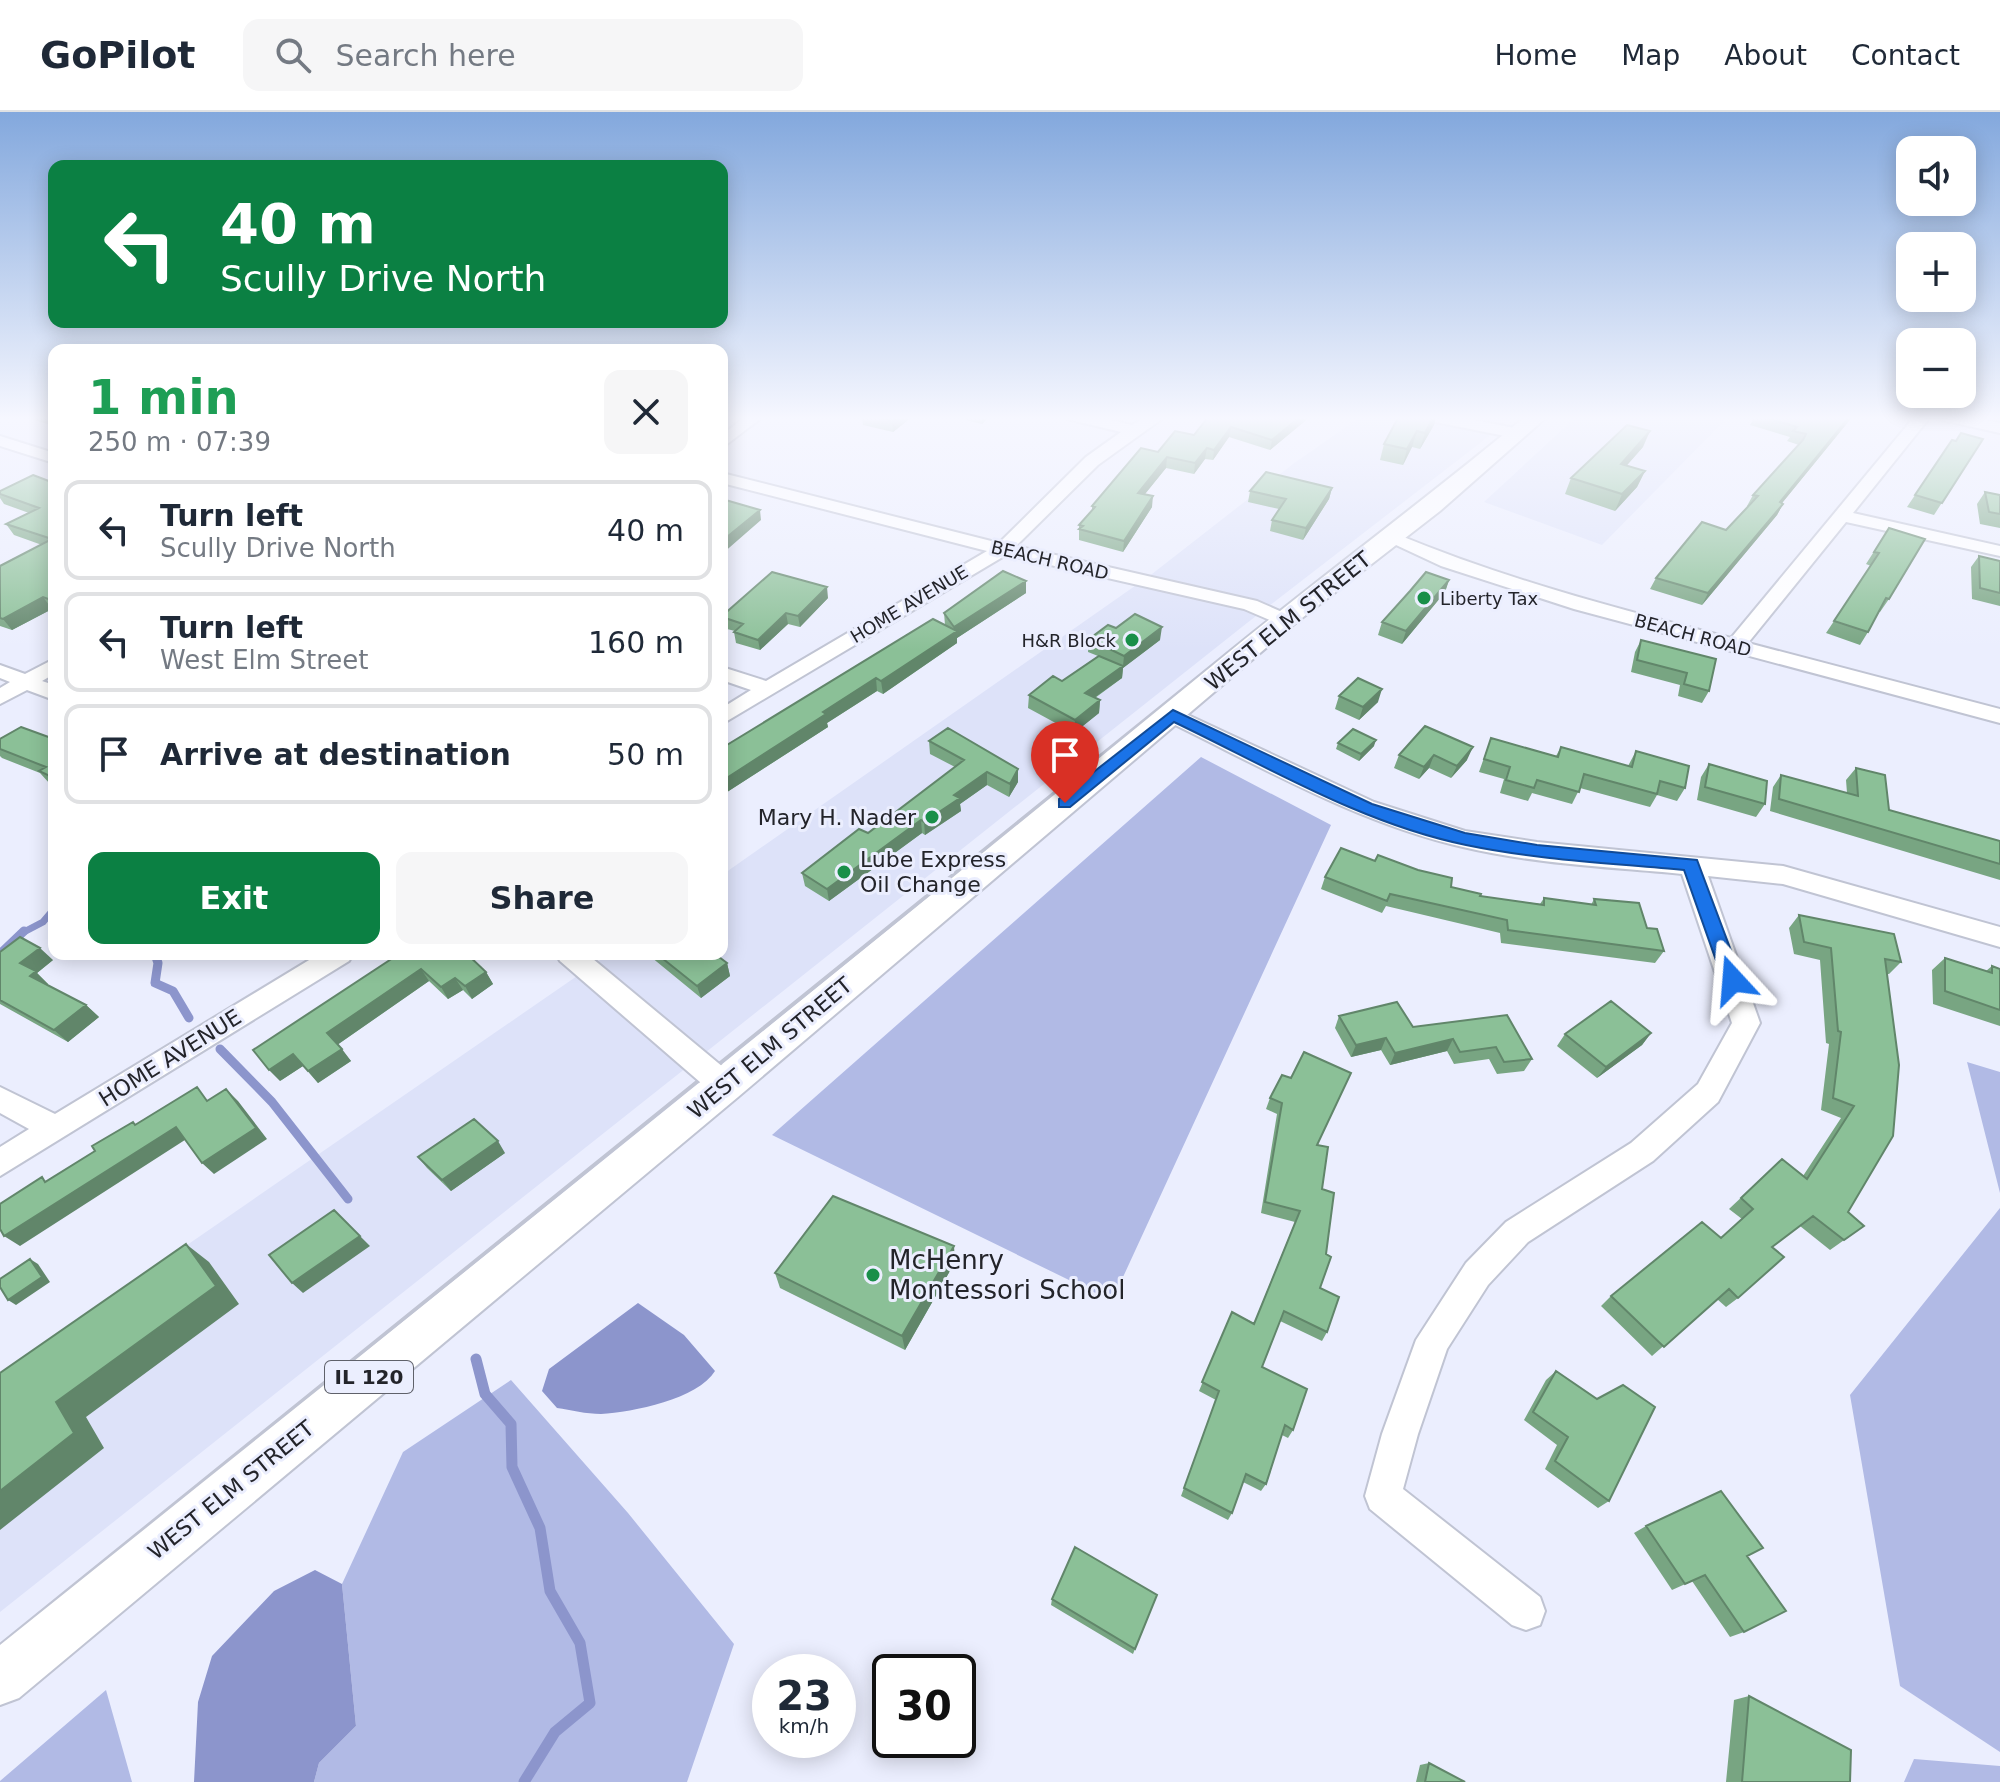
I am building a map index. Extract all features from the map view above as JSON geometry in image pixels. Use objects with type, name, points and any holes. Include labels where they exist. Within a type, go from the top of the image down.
[{"type":"main road","name":"WEST ELM STREET","points":[[0,1679],[725,1086],[1284,620],[1443,494]]},
{"type":"street","name":"BEACH ROAD","points":[[785,494],[1003,549],[1250,605],[1284,620]]},
{"type":"street","name":"HOME AVENUE","points":[[728,713],[1003,549],[1059,494]]},
{"type":"street","points":[[1735,646],[1861,494]]},
{"type":"street","points":[[1844,516],[2000,551]]},
{"type":"street","name":"BEACH ROAD","points":[[1390,538],[1448,562],[1581,605],[2000,716]]},
{"type":"street","points":[[0,697],[48,668]]},
{"type":"street","points":[[0,671],[48,690]]},
{"type":"street","points":[[728,675],[768,689]]},
{"type":"street","points":[[1173,715],[1366,808],[1464,839],[1537,851],[1783,875],[2000,937]]},
{"type":"street","points":[[1526,1611],[1383,1496],[1400,1434],[1433,1340],[1477,1274],[1517,1232],[1642,1152],[1708,1093],[1746,1023],[1691,864]]},
{"type":"street","name":"HOME AVENUE","points":[[0,1163],[330,960]]},
{"type":"street","points":[[576,960],[725,1086]]},
{"type":"street","points":[[0,1099],[56,1129]]},
{"type":"shaded area","points":[[1255,494],[1414,494],[0,1612],[0,1374],[600,960],[728,960],[728,871],[1152,574]]},
{"type":"shaded area","points":[[1493,494],[1652,494],[1602,545],[1484,502]]},
{"type":"shaded area","points":[[1201,757],[1331,825],[1112,1301],[772,1135]]},
{"type":"shaded area","points":[[1967,1062],[2000,1072],[2000,1193]]},
{"type":"shaded area","points":[[2000,1208],[2000,1752],[1900,1686],[1850,1395]]},
{"type":"shaded area","points":[[638,1303],[684,1335],[715,1371],[695,1389],[647,1407],[601,1414],[557,1408],[542,1391],[549,1369]]},
{"type":"shaded area","points":[[511,1380],[628,1513],[734,1644],[687,1782],[314,1782],[319,1763],[356,1726],[342,1584],[403,1452]]},
{"type":"shaded area","points":[[315,1570],[342,1584],[356,1726],[319,1763],[314,1782],[194,1782],[198,1702],[212,1656],[274,1591]]},
{"type":"shaded area","points":[[106,1690],[132,1782],[0,1782],[0,1781]]},
{"type":"shaded area","points":[[1914,1759],[2000,1766],[2000,1782],[1904,1782]]},
{"type":"building","points":[[0,494],[48,494],[48,538],[6,524],[39,508]]},
{"type":"building","points":[[1102,494],[1153,496],[1124,541],[1079,529],[1095,507],[1092,506]]},
{"type":"building","points":[[1263,494],[1328,494],[1306,528],[1272,520],[1286,499]]},
{"type":"building","points":[[1787,494],[1780,502],[1783,504],[1708,593],[1656,578],[1702,522],[1726,530],[1758,496],[1753,495]]},
{"type":"building","points":[[1916,494],[1948,494],[1942,503]]},
{"type":"building","points":[[1985,494],[2000,495],[2000,514],[1989,512]]},
{"type":"building","points":[[728,501],[760,510],[728,536]]},
{"type":"building","points":[[1889,528],[1925,539],[1889,599],[1886,598],[1868,632],[1834,621],[1879,553],[1874,552]]},
{"type":"building","points":[[48,541],[48,599],[43,597],[0,618],[0,566]]},
{"type":"building","points":[[1979,556],[2000,561],[2000,593],[1980,588]]},
{"type":"building","points":[[1003,571],[1026,581],[954,627],[944,613]]},
{"type":"building","points":[[772,572],[827,587],[798,616],[786,613],[758,640],[734,632],[743,624],[728,619],[728,611]]},
{"type":"building","points":[[1426,572],[1449,580],[1406,631],[1382,622],[1410,591]]},
{"type":"building","points":[[1135,614],[1162,627],[1124,656],[1089,639],[1108,625],[1116,628]]},
{"type":"building","points":[[933,619],[957,631],[881,681],[876,678],[728,777],[728,744]]},
{"type":"building","points":[[1641,640],[1716,659],[1709,691],[1684,684],[1687,673],[1637,660]]},
{"type":"building","points":[[1099,656],[1123,666],[1085,693],[1100,700],[1075,720],[1029,695],[1053,676],[1062,681]]},
{"type":"building","points":[[1358,678],[1382,689],[1363,707],[1339,696]]},
{"type":"building","points":[[1425,726],[1473,747],[1457,766],[1434,755],[1424,767],[1399,755]]},
{"type":"building","points":[[21,727],[48,737],[48,775],[39,771],[46,767],[0,749],[0,739]]},
{"type":"building","points":[[948,728],[1018,769],[1010,784],[987,772],[954,795],[960,798],[924,822],[921,820],[827,889],[802,873],[859,829],[868,833],[964,760],[929,741]]},
{"type":"building","points":[[1353,729],[1376,740],[1361,754],[1338,743]]},
{"type":"building","points":[[1491,738],[1558,757],[1561,747],[1632,767],[1636,751],[1689,766],[1685,788],[1660,781],[1657,794],[1584,774],[1579,792],[1537,780],[1534,788],[1506,780],[1510,767],[1484,759]]},
{"type":"building","points":[[1709,764],[1767,781],[1765,804],[1705,787]]},
{"type":"building","points":[[1856,768],[1885,775],[1889,810],[2000,841],[2000,864],[1779,799],[1781,775],[1858,796]]},
{"type":"building","points":[[1341,848],[1375,861],[1378,855],[1418,870],[1452,878],[1451,887],[1480,896],[1544,905],[1544,898],[1596,905],[1594,899],[1639,903],[1647,928],[1657,929],[1664,951],[1508,930],[1507,920],[1390,894],[1387,901],[1325,877]]},
{"type":"building","points":[[1799,915],[1894,934],[1901,962],[1885,959],[1899,1065],[1893,1136],[1848,1212],[1864,1226],[1844,1240],[1813,1216],[1772,1247],[1784,1257],[1738,1298],[1729,1289],[1664,1347],[1611,1296],[1702,1222],[1721,1238],[1753,1209],[1741,1198],[1782,1159],[1807,1179],[1854,1106],[1833,1098],[1841,1032],[1838,1031],[1831,948],[1804,942]]},
{"type":"building","points":[[20,937],[40,948],[20,963],[36,971],[30,976],[86,1005],[54,1030],[0,1000],[0,952]]},
{"type":"building","points":[[1945,958],[1992,973],[1992,966],[2000,969],[2000,1010],[1945,991]]},
{"type":"building","points":[[390,960],[473,960],[486,972],[465,986],[455,978],[441,987],[421,969],[327,1033],[342,1049],[308,1071],[293,1054],[269,1070],[253,1050]]},
{"type":"building","points":[[664,960],[723,960],[727,963],[697,986]]},
{"type":"building","points":[[1611,1001],[1651,1033],[1606,1067],[1565,1034]]},
{"type":"building","points":[[1397,1002],[1413,1027],[1507,1015],[1532,1059],[1504,1062],[1496,1047],[1460,1052],[1453,1039],[1395,1053],[1386,1038],[1356,1045],[1339,1016]]},
{"type":"building","points":[[1304,1052],[1351,1073],[1317,1145],[1328,1147],[1322,1189],[1334,1193],[1326,1254],[1331,1257],[1320,1288],[1339,1297],[1327,1332],[1284,1311],[1262,1367],[1307,1389],[1293,1430],[1285,1425],[1266,1484],[1246,1474],[1232,1513],[1184,1488],[1219,1391],[1202,1382],[1232,1312],[1254,1324],[1300,1211],[1265,1202],[1282,1103],[1270,1098],[1282,1075],[1291,1078]]},
{"type":"building","points":[[197,1087],[207,1101],[226,1089],[256,1128],[202,1163],[176,1127],[4,1236],[0,1229],[0,1204],[42,1177],[45,1182],[95,1151],[92,1146],[133,1122],[135,1125]]},
{"type":"building","points":[[474,1119],[498,1141],[442,1180],[418,1157]]},
{"type":"building","points":[[833,1196],[954,1246],[902,1336],[775,1273]]},
{"type":"building","points":[[334,1210],[360,1236],[292,1283],[269,1255]]},
{"type":"building","points":[[186,1244],[216,1286],[56,1402],[74,1433],[0,1491],[0,1373]]},
{"type":"building","points":[[30,1259],[42,1277],[8,1300],[0,1287],[0,1279]]},
{"type":"building","points":[[1556,1371],[1597,1399],[1623,1385],[1655,1407],[1609,1501],[1555,1461],[1568,1437],[1533,1412]]},
{"type":"building","points":[[1721,1491],[1763,1548],[1747,1556],[1786,1611],[1744,1632],[1705,1575],[1685,1584],[1646,1526]]},
{"type":"building","points":[[1075,1547],[1157,1595],[1135,1649],[1052,1599]]},
{"type":"building","points":[[1749,1696],[1851,1750],[1850,1782],[1742,1782]]},
{"type":"building","points":[[1429,1763],[1465,1782],[1425,1782]]},
{"type":"waterway","points":[[22,933],[48,916]]},
{"type":"waterway","points":[[0,954],[24,931]]},
{"type":"waterway","points":[[157,960],[155,983],[173,991],[189,1018]]},
{"type":"waterway","points":[[220,1049],[272,1102],[348,1199]]},
{"type":"waterway","points":[[476,1359],[485,1394],[511,1424],[512,1467],[540,1528],[550,1591],[580,1643],[590,1703],[555,1732],[524,1782]]},
{"type":"place","name":"Liberty Tax","points":[[1424,598]]},
{"type":"place","name":"H&R Block","points":[[1132,640]]},
{"type":"place","name":"Mary H. Nader","points":[[932,817]]},
{"type":"place","name":"Lube Express Oil Change","points":[[844,872]]},
{"type":"place","name":"McHenry Montessori School","points":[[873,1275]]},
{"type":"route","points":[[1065,803],[1173,715],[1366,808],[1464,839],[1537,851],[1691,864],[1733,980]]}]
